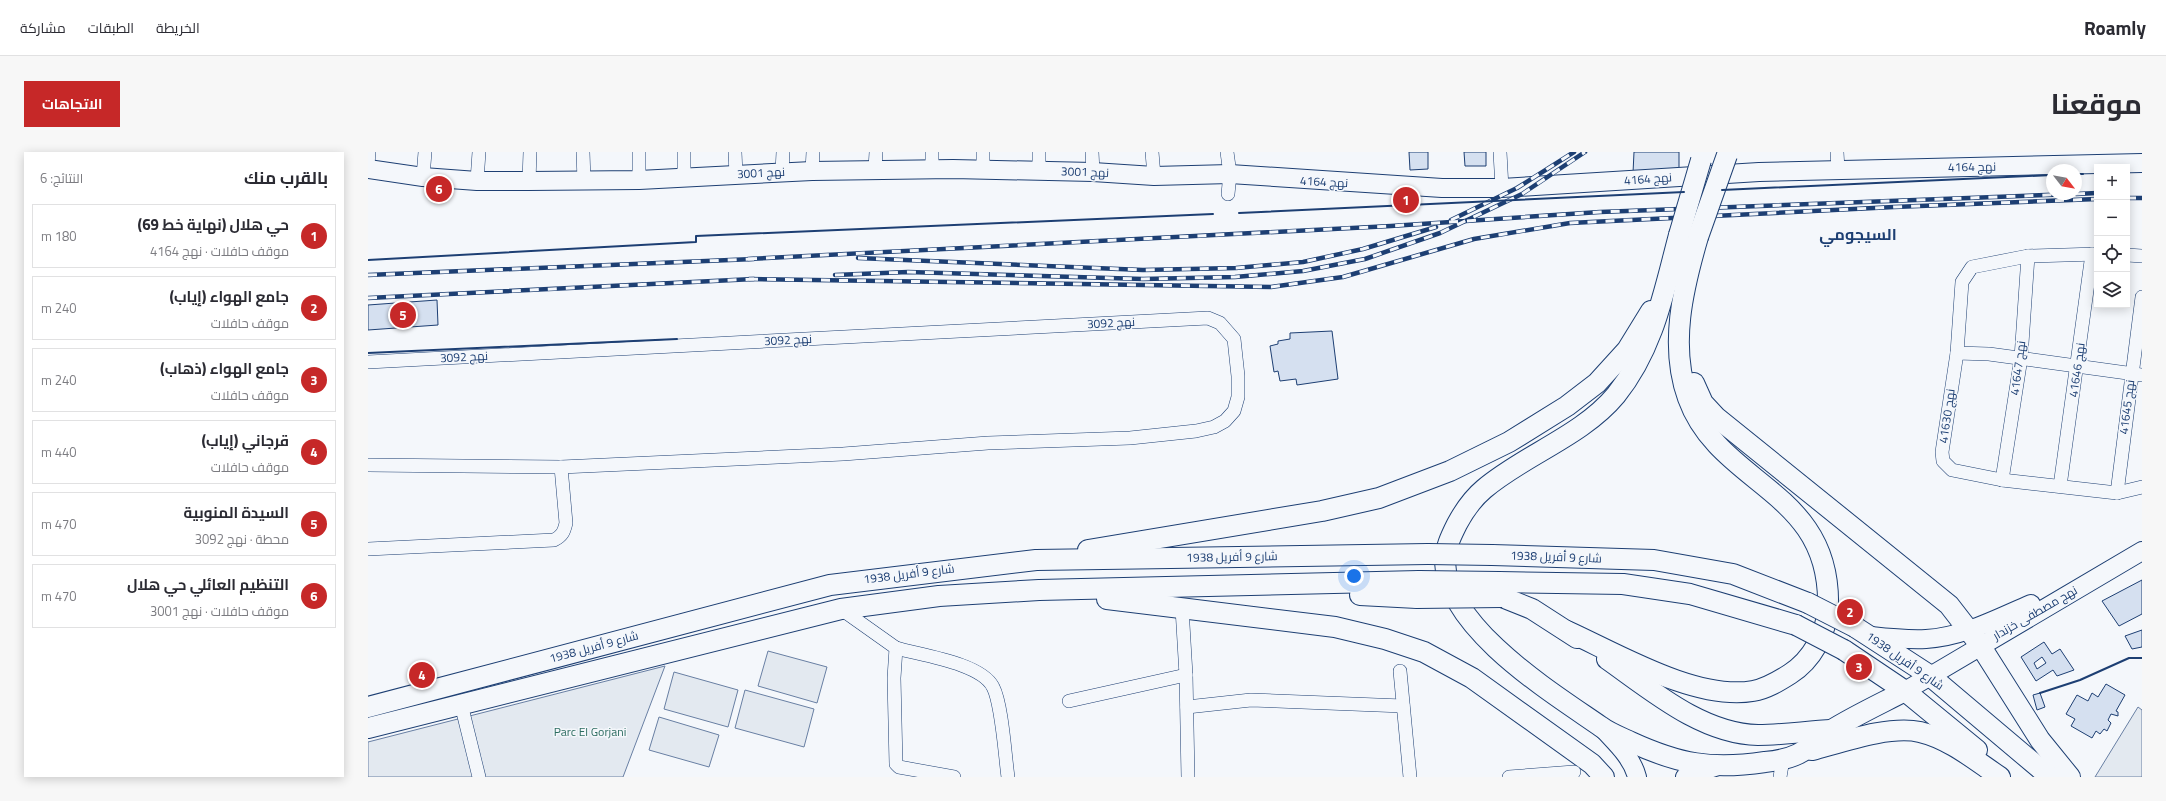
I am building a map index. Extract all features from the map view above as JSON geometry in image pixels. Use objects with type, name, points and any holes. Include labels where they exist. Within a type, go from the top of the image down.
[{"type":"main road","points":[[1567,630],[1675,680],[1712,691],[1730,693],[1753,691],[1780,681],[1804,662],[1822,636],[1827,616],[1828,595],[1824,566],[1817,547],[1806,526],[1792,509],[1722,449],[1696,418],[1682,379],[1679,363],[1680,312],[1685,284],[1698,236],[1728,154]]},
{"type":"main road","points":[[1703,156],[1679,235],[1656,322],[1647,347],[1631,375],[1610,403],[1575,430],[1503,475],[1479,493],[1470,502],[1449,538],[1445,560],[1451,589],[1481,635],[1551,691],[1603,729],[1658,754],[1683,762],[1718,766],[1787,763],[1869,734],[1903,731],[1920,732],[1936,738],[1963,752],[2000,777]]},
{"type":"main road","points":[[1036,560],[1106,546],[1322,511],[1379,498],[1450,471],[1510,442],[1567,406],[1597,383],[1627,350],[1665,289]]},
{"type":"main road","points":[[1680,342],[1699,396],[1709,410],[1943,601],[1975,637],[2040,740],[2070,777]]},
{"type":"main road","name":"شارع 9 أفريل 1938","points":[[368,707],[830,585],[1036,560],[1428,554],[1662,561],[1733,574],[1808,603],[1863,632],[1929,675],[2050,777]]},
{"type":"main road","name":"شارع 9 أفريل 1938","points":[[368,728],[841,609],[939,596],[1039,590],[1224,586],[1418,590],[1501,589],[1623,584],[1690,594],[1796,625],[1844,650],[1905,691],[2008,777]]},
{"type":"main road","points":[[1501,589],[1567,630],[1678,708],[1703,721],[1728,730],[1758,735],[1832,730]]},
{"type":"main road","points":[[1039,590],[1335,627],[1385,639],[1424,652],[1478,683],[1592,764],[1604,777]]},
{"type":"main road","points":[[1787,763],[1832,730],[1905,691]]},
{"type":"street","points":[[368,165],[369,152]]},
{"type":"street","points":[[423,177],[425,152]]},
{"type":"street","points":[[477,181],[479,152]]},
{"type":"street","points":[[529,181],[530,152]]},
{"type":"street","points":[[583,152],[584,181]]},
{"type":"street","points":[[639,152],[639,180]]},
{"type":"street","points":[[684,152],[684,178]]},
{"type":"street","points":[[735,152],[736,175]]},
{"type":"street","points":[[782,172],[783,152]]},
{"type":"street","points":[[812,171],[813,152]]},
{"type":"street","points":[[983,152],[983,170]]},
{"type":"street","points":[[1039,152],[1039,171]]},
{"type":"street","points":[[1092,152],[1093,172]]},
{"type":"street","points":[[1152,152],[1154,176]]},
{"type":"street","points":[[1227,152],[1230,174],[1228,194]]},
{"type":"street","points":[[1500,152],[1502,188]]},
{"type":"street","points":[[1837,152],[1838,170]]},
{"type":"street","name":"نهج 4164","points":[[1154,176],[1230,174],[1442,188],[1502,188],[1759,172],[1838,170],[2101,158],[2142,163]]},
{"type":"street","name":"نهج 3001","points":[[368,170],[423,177],[477,181],[584,181],[639,180],[812,171],[876,160],[932,160],[983,170],[1093,172],[1154,176]]},
{"type":"street","points":[[2094,254],[2028,256],[1980,264],[1972,267],[1962,282],[1957,353],[1989,354],[2137,375]]},
{"type":"street","points":[[2130,255],[2142,256]]},
{"type":"street","name":"نهج 41647","points":[[2002,480],[2020,358],[2028,256]]},
{"type":"street","name":"نهج 41646","points":[[2060,486],[2094,261]]},
{"type":"street","name":"نهج 41645","points":[[2117,493],[2137,375],[2142,298]]},
{"type":"street","name":"نهج 3092","points":[[368,362],[1208,318],[1220,323],[1234,339],[1238,376],[1238,397],[1234,411],[1225,421],[1208,429],[1130,438],[988,443],[843,454],[561,466]]},
{"type":"street","name":"نهج 41630","points":[[1957,353],[1951,383],[1942,452],[1942,461],[1952,470],[2002,480],[2117,493],[2142,487]]},
{"type":"street","points":[[368,465],[561,466],[566,523],[561,537],[554,540],[368,549]]},
{"type":"street","name":"نهج مصطفى خزندار","points":[[1905,691],[1929,675],[1975,637],[2092,580],[2142,552]]},
{"type":"street","points":[[1182,608],[1186,675],[1188,777]]},
{"type":"street","points":[[841,609],[896,648],[963,666],[976,671],[990,682],[998,699],[1008,777]]},
{"type":"street","points":[[1863,632],[1927,639],[1975,637]]},
{"type":"street","points":[[896,648],[894,678],[896,764],[900,767],[954,777]]},
{"type":"street","points":[[1400,671],[1410,777]]},
{"type":"street","points":[[1069,701],[1186,675]]},
{"type":"street","points":[[1187,707],[1251,700],[1403,706]]},
{"type":"street","points":[[461,704],[478,777]]},
{"type":"street","points":[[1603,729],[1625,752],[1635,768],[1637,777]]},
{"type":"street","points":[[1685,777],[1718,766]]},
{"type":"street","points":[[1509,777],[1574,772]]},
{"type":"green space","points":[[768,651],[827,667],[817,703],[758,686]]},
{"type":"green space","name":"Parc El Gorjani","points":[[665,666],[623,777],[368,777],[368,742]]},
{"type":"green space","points":[[674,672],[738,690],[728,727],[664,709]]},
{"type":"green space","points":[[745,690],[814,709],[804,747],[735,728]]},
{"type":"green space","points":[[2138,707],[2142,710],[2142,777],[2095,777]]},
{"type":"green space","points":[[659,717],[719,735],[709,767],[649,750]]},
{"type":"building","points":[[1409,152],[1428,152],[1428,169],[1410,170]]},
{"type":"building","points":[[1464,152],[1486,152],[1486,166],[1465,166]]},
{"type":"building","points":[[1634,152],[1679,152],[1679,169],[1633,173]]},
{"type":"building","points":[[437,300],[438,325],[368,330],[368,305]]},
{"type":"building","points":[[1332,331],[1338,379],[1297,385],[1296,379],[1280,381],[1278,371],[1274,372],[1270,346],[1278,344],[1278,341],[1290,339],[1290,333]]},
{"type":"building","points":[[2142,580],[2142,614],[2119,626],[2102,601]]},
{"type":"building","points":[[2142,630],[2142,647],[2132,649],[2125,636]]},
{"type":"building","points":[[2044,642],[2052,654],[2060,649],[2074,670],[2057,676],[2053,670],[2036,681],[2021,657]],"holes":[[[2042,657],[2046,663],[2037,669],[2034,663]]]},
{"type":"building","points":[[2106,684],[2125,695],[2116,711],[2118,712],[2118,716],[2111,714],[2108,720],[2111,723],[2107,731],[2104,729],[2100,734],[2096,731],[2092,738],[2071,726],[2075,719],[2066,714],[2077,695],[2088,701],[2092,693],[2098,697]]},
{"type":"building","points":[[2040,693],[2045,707],[2037,710],[2033,695]]},
{"type":"railway","points":[[1451,220],[1517,188],[1574,152]]},
{"type":"railway","points":[[835,275],[908,272],[1143,279],[1235,277],[1303,271],[1365,259],[1440,233],[1522,194],[1585,152]]},
{"type":"railway","points":[[2082,194],[2094,193]]},
{"type":"railway","points":[[748,259],[1391,226],[1600,212],[2046,195]]},
{"type":"railway","points":[[2130,198],[2142,198]]},
{"type":"railway","points":[[749,279],[1271,287],[1343,277],[1474,239],[1570,223],[1894,207],[2094,199]]},
{"type":"railway","points":[[858,258],[1143,270],[1236,268],[1303,262],[1363,249],[1436,227]]},
{"type":"railway","points":[[368,275],[754,259]]},
{"type":"railway","points":[[368,298],[754,279]]},
{"type":"wall","points":[[1722,190],[2046,175]]},
{"type":"wall","points":[[1239,213],[1684,192]]},
{"type":"wall","points":[[368,260],[696,242],[696,236],[1213,214]]},
{"type":"wall","points":[[368,353],[677,339]]},
{"type":"wall","points":[[2040,693],[2080,680],[2129,658],[2142,658]]},
{"type":"place","name":"التنظيم العائلي حي هلال","points":[[439,189]]},
{"type":"place","name":"حي هلال (نهاية خط 69)","points":[[1406,200]]},
{"type":"place","name":"السيدة المنوبية","points":[[403,315]]},
{"type":"place","name":"جامع الهواء (إياب)","points":[[1850,612]]},
{"type":"place","name":"جامع الهواء (ذهاب)","points":[[1859,667]]},
{"type":"place","name":"قرجاني (إياب)","points":[[422,675]]},
{"type":"district","name":"السيجومي","points":[[1858,234]]}]
